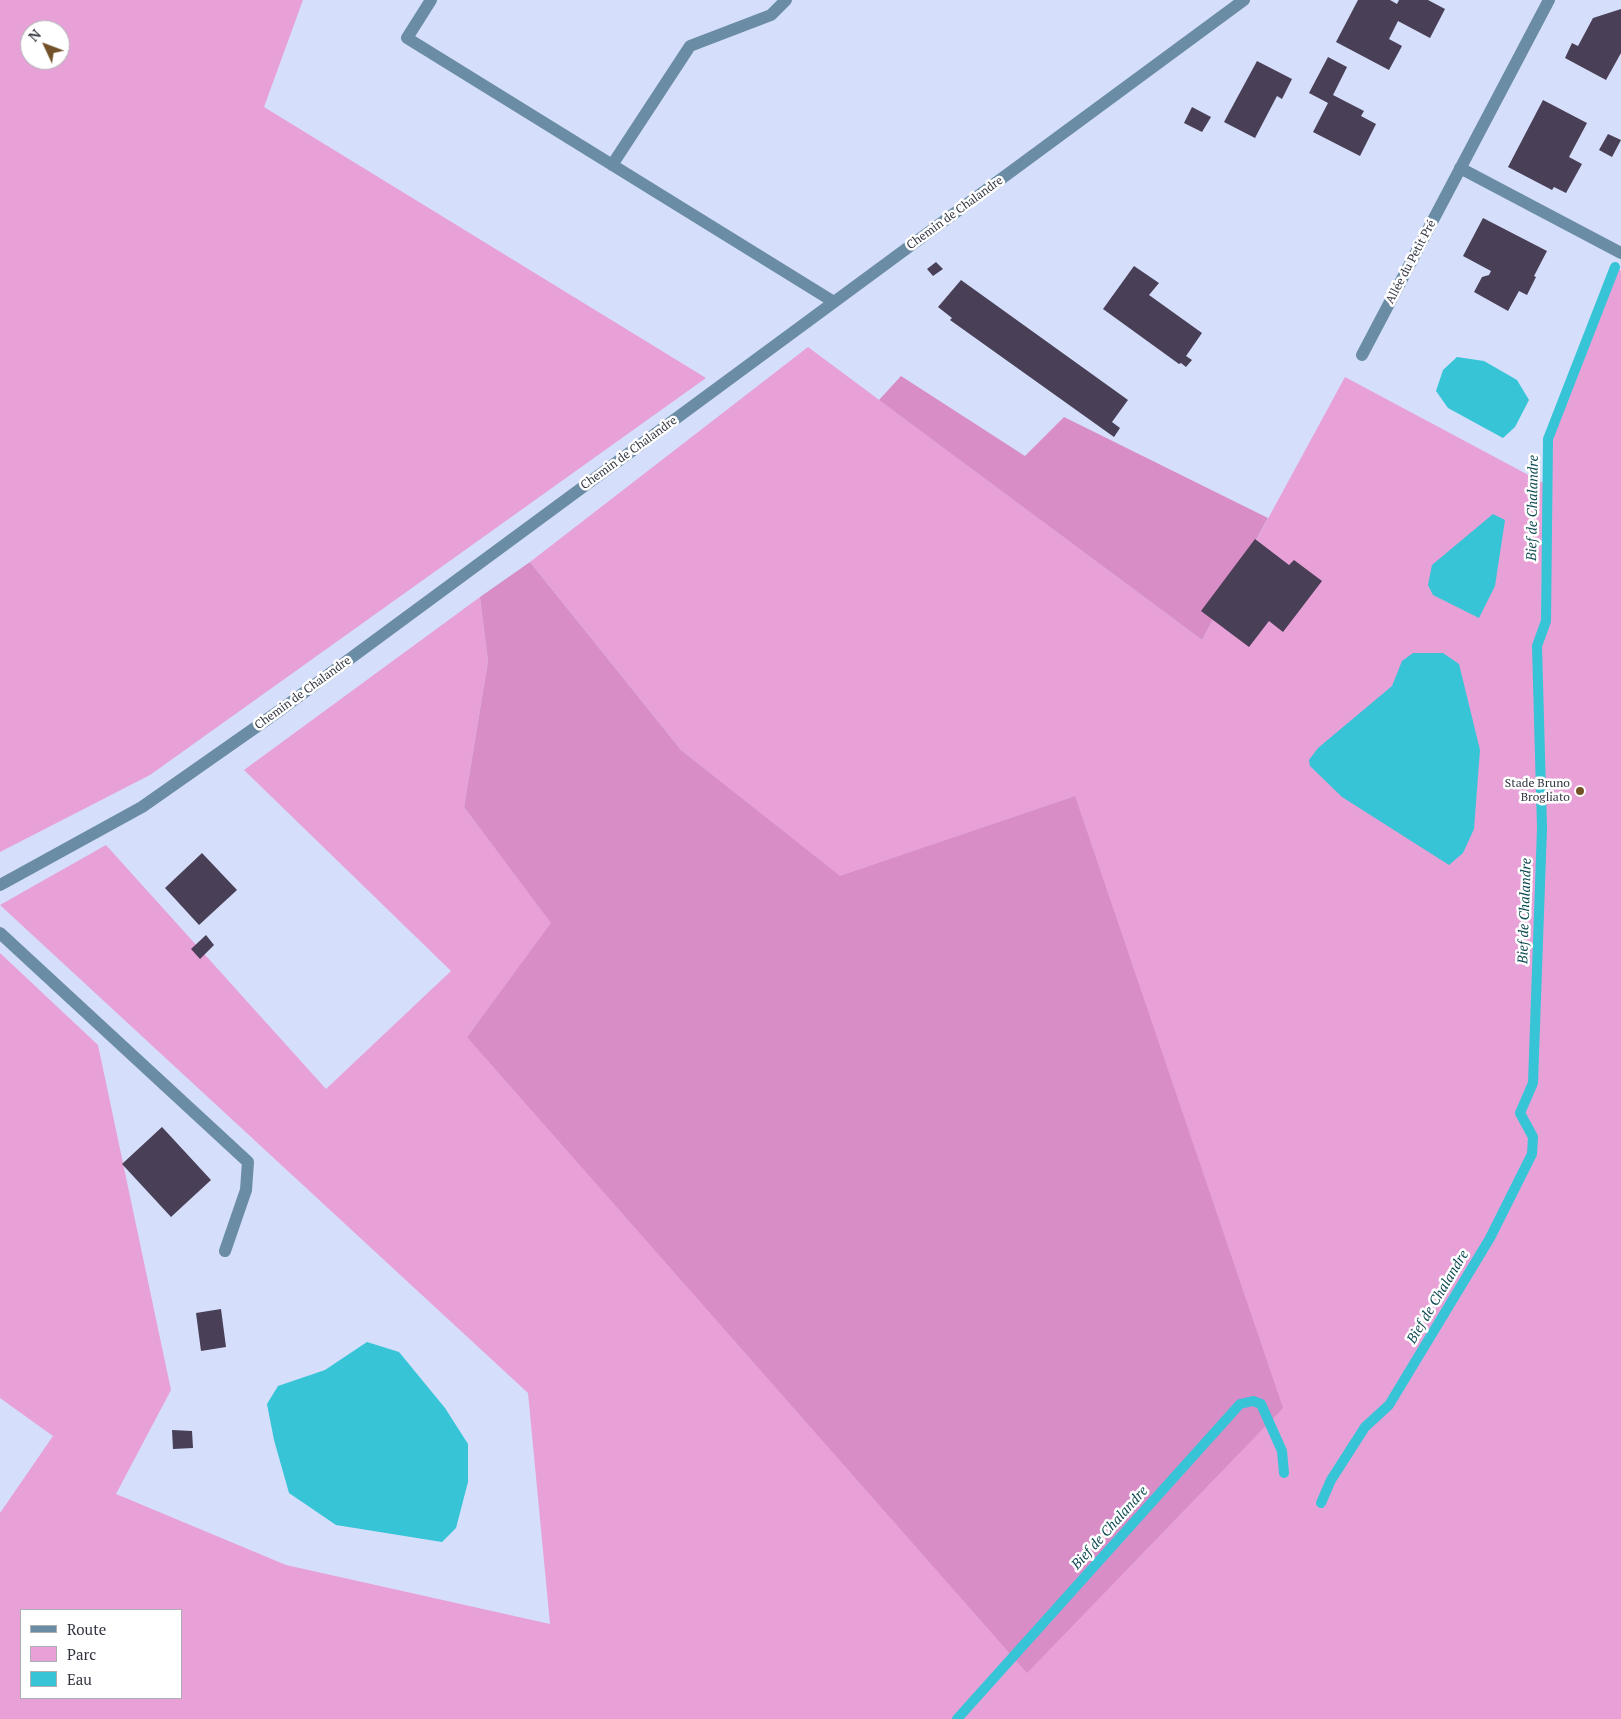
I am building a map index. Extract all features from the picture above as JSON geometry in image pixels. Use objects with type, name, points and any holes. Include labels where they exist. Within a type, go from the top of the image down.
[{"type":"street","points":[[431,0],[407,38],[834,302]]},
{"type":"street","points":[[612,165],[690,46],[771,15],[786,0]]},
{"type":"street","name":"Chemin de Chalandre","points":[[0,885],[142,807],[279,711],[1244,0]]},
{"type":"street","name":"Allée du Petit Pré","points":[[1362,355],[1549,0]]},
{"type":"street","points":[[1460,168],[1621,253]]},
{"type":"street","points":[[0,933],[248,1162],[246,1190],[225,1251]]},
{"type":"green space","points":[[0,0],[303,0],[264,107],[706,378],[150,775],[0,852]]},
{"type":"green space","points":[[1618,268],[1621,271],[1621,1719],[0,1719],[0,1513],[53,1436],[0,1398],[0,953],[98,1045],[171,1390],[116,1494],[286,1565],[550,1624],[528,1393],[0,905],[106,845],[326,1089],[451,971],[244,770],[480,597],[488,661],[464,807],[552,923],[467,1037],[1075,796],[840,877],[681,750],[530,562],[808,347],[1202,640],[1345,377],[1549,486],[1543,445]]},
{"type":"shaded area","points":[[901,376],[1025,456],[1064,417],[1268,518],[1202,640],[879,400]]},
{"type":"shaded area","points":[[530,562],[681,750],[840,876],[1075,796],[1283,1408],[1027,1673],[467,1037],[551,923],[464,807],[488,661],[480,597]]},
{"type":"water","points":[[1457,357],[1484,361],[1517,380],[1529,400],[1515,427],[1503,438],[1448,408],[1436,391],[1443,370]]},
{"type":"water","points":[[1493,514],[1505,520],[1495,586],[1479,618],[1433,595],[1428,585],[1432,565]]},
{"type":"water","points":[[1413,653],[1443,653],[1459,664],[1480,750],[1474,829],[1463,853],[1449,865],[1342,797],[1310,766],[1309,760],[1318,748],[1392,686],[1402,661]]},
{"type":"water","points":[[367,1342],[399,1352],[445,1408],[468,1444],[468,1482],[456,1528],[442,1542],[336,1525],[289,1493],[274,1440],[267,1404],[278,1386],[325,1370]]},
{"type":"building","points":[[1358,0],[1390,0],[1397,4],[1399,0],[1428,0],[1445,9],[1430,38],[1398,21],[1389,39],[1402,46],[1389,70],[1336,42]]},
{"type":"building","points":[[1621,9],[1621,53],[1606,80],[1565,58],[1572,43],[1578,46],[1593,18]]},
{"type":"building","points":[[1328,57],[1347,67],[1333,95],[1364,111],[1361,116],[1376,124],[1360,156],[1313,132],[1328,103],[1309,93]]},
{"type":"building","points":[[1257,61],[1292,79],[1282,99],[1277,96],[1255,138],[1224,122]]},
{"type":"building","points":[[1543,100],[1587,123],[1569,157],[1582,164],[1566,193],[1554,187],[1552,190],[1508,167]]},
{"type":"building","points":[[1192,107],[1211,117],[1202,132],[1184,123]]},
{"type":"building","points":[[1608,134],[1621,140],[1612,157],[1599,150]]},
{"type":"building","points":[[1483,218],[1547,251],[1527,295],[1519,291],[1508,311],[1474,292],[1482,277],[1489,275],[1491,271],[1463,256]]},
{"type":"building","points":[[936,262],[943,269],[933,276],[927,269]]},
{"type":"building","points":[[1134,266],[1159,283],[1149,295],[1202,333],[1186,356],[1192,360],[1186,367],[1181,363],[1179,364],[1103,309]]},
{"type":"building","points":[[961,280],[1128,400],[1112,422],[1120,428],[1114,437],[950,320],[952,318],[938,307]]},
{"type":"building","points":[[1255,539],[1289,565],[1294,560],[1322,581],[1283,632],[1269,621],[1249,647],[1201,611]]},
{"type":"building","points":[[202,853],[237,890],[199,925],[165,888]]},
{"type":"building","points":[[206,935],[214,945],[200,959],[191,949]]},
{"type":"building","points":[[162,1127],[211,1180],[171,1217],[122,1164]]},
{"type":"building","points":[[221,1309],[226,1347],[201,1351],[196,1313]]},
{"type":"building","points":[[172,1430],[192,1431],[193,1448],[173,1449]]},
{"type":"waterway","name":"Bief de Chalandre","points":[[1321,1503],[1331,1480],[1365,1427],[1389,1405],[1490,1238],[1532,1154],[1533,1137],[1520,1113],[1533,1083],[1542,828],[1537,646],[1546,621],[1548,439],[1615,267]]},
{"type":"waterway","name":"Bief de Chalandre","points":[[957,1719],[1240,1404],[1253,1401],[1261,1404],[1282,1451],[1284,1473]]},
{"type":"place","name":"Stade Bruno Brogliato","points":[[1580,791]]}]
